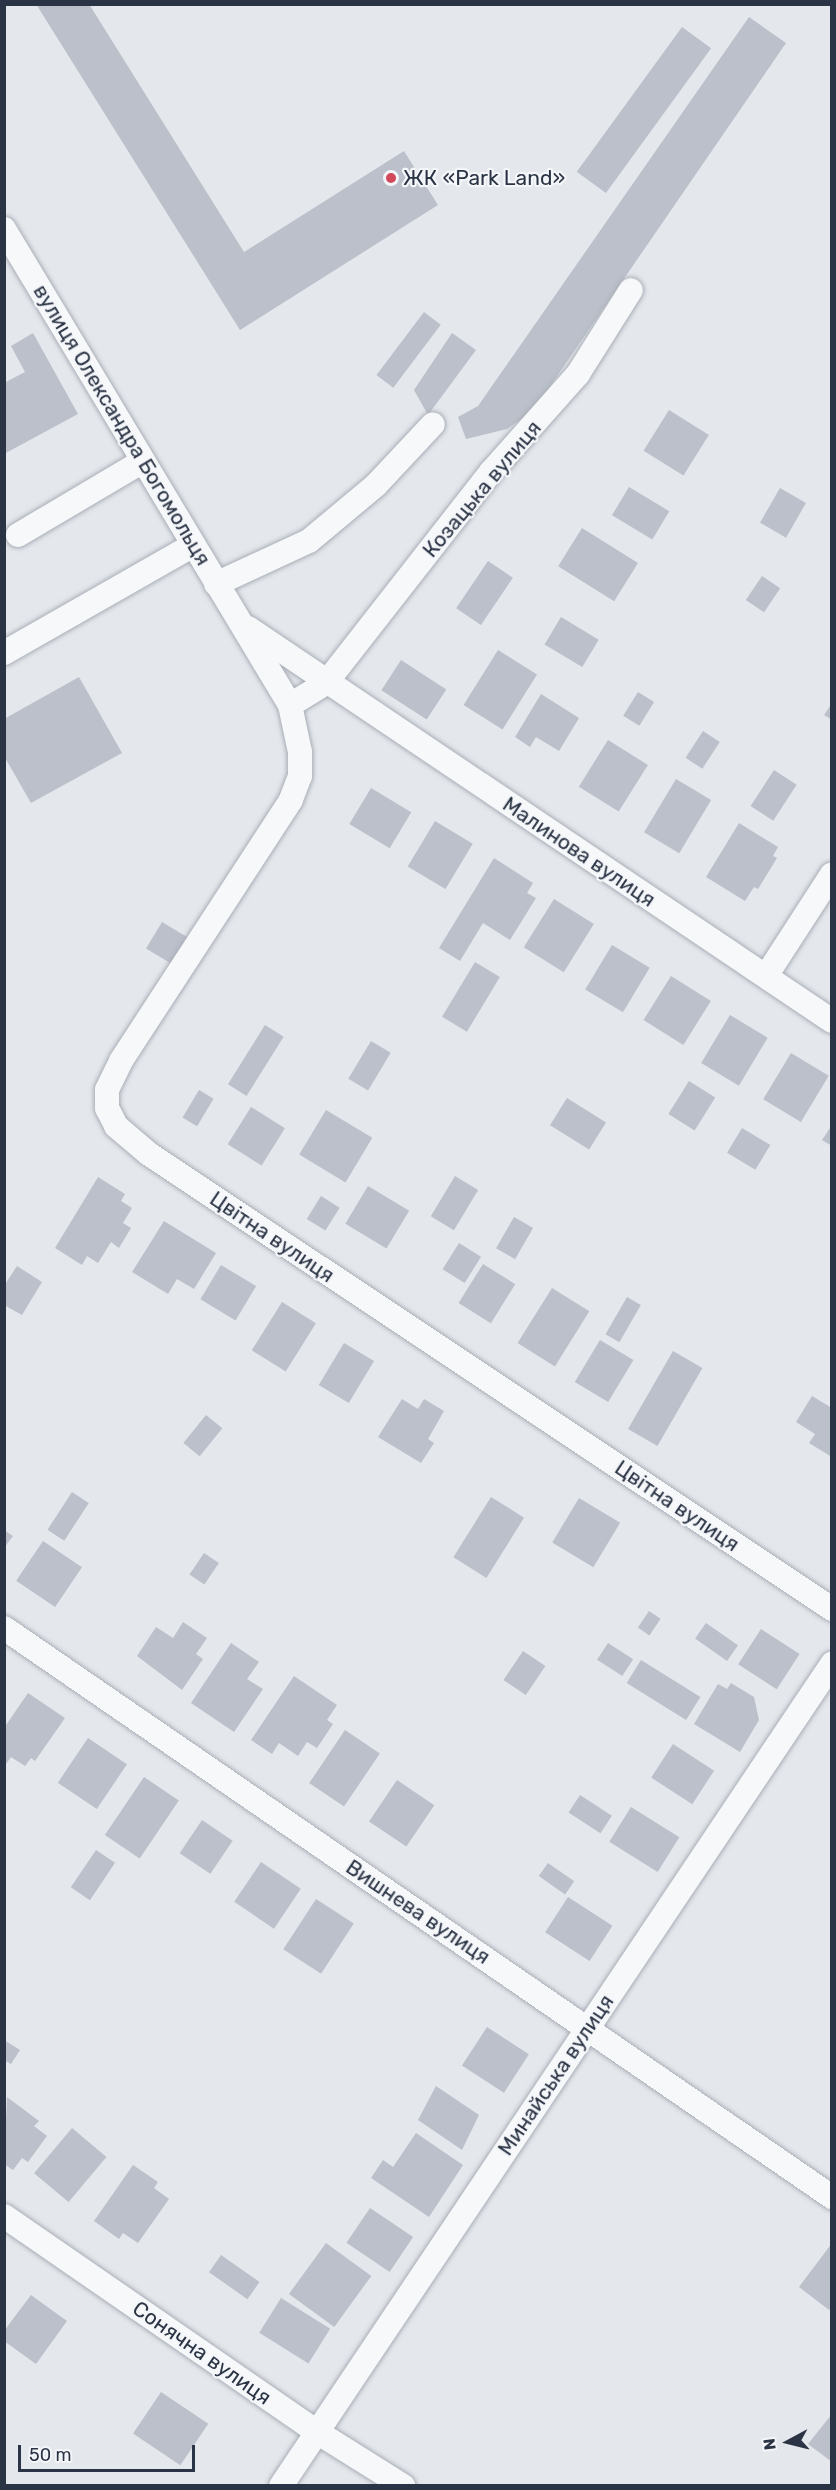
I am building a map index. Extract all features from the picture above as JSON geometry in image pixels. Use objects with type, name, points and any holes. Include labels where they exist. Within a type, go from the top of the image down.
[{"type":"street","name":"вулиця Олександра Богомольця","points":[[4,229],[13,262],[143,461],[290,705]]},
{"type":"street","name":"Козацька вулиця","points":[[290,705],[326,682],[491,472],[578,374],[631,290]]},
{"type":"street","points":[[216,584],[309,541],[376,485],[433,424]]},
{"type":"street","points":[[18,535],[143,461]]},
{"type":"street","points":[[4,653],[193,545]]},
{"type":"street","name":"Малинова вулиця","points":[[239,622],[831,1021]]},
{"type":"street","name":"Цвітна вулиця","points":[[290,705],[300,752],[300,776],[291,800],[121,1061],[107,1090],[107,1108],[116,1126],[149,1155],[831,1609]]},
{"type":"street","points":[[766,976],[831,874]]},
{"type":"street","name":"Вишнева вулиця","points":[[4,1628],[831,2197]]},
{"type":"street","name":"Минайська вулиця","points":[[281,2486],[831,1664]]},
{"type":"street","name":"Сонячна вулиця","points":[[4,2216],[317,2432],[403,2486]]},
{"type":"building","name":"ЖК «Park Land»","points":[[36,4],[89,4],[244,252],[404,151],[438,205],[240,330]]},
{"type":"building","points":[[749,17],[786,43],[533,411],[507,429],[466,439],[458,417],[478,406]]},
{"type":"building","points":[[682,27],[711,48],[606,193],[577,172]]},
{"type":"building","points":[[424,312],[441,325],[393,388],[376,375]]},
{"type":"building","points":[[33,333],[78,414],[4,454],[4,383],[25,372],[11,346]]},
{"type":"building","points":[[452,333],[476,350],[428,415],[414,390]]},
{"type":"building","points":[[669,410],[709,435],[683,476],[644,451]]},
{"type":"building","points":[[629,487],[669,511],[652,539],[612,515]]},
{"type":"building","points":[[780,488],[806,503],[786,538],[760,523]]},
{"type":"building","points":[[582,528],[638,563],[614,601],[558,566]]},
{"type":"building","points":[[488,561],[513,578],[481,625],[456,608]]},
{"type":"building","points":[[762,576],[780,588],[764,612],[746,600]]},
{"type":"building","points":[[561,617],[599,640],[582,667],[545,644]]},
{"type":"building","points":[[498,650],[537,674],[503,729],[464,705]]},
{"type":"building","points":[[401,660],[446,689],[427,720],[381,690]]},
{"type":"building","points":[[79,677],[122,753],[31,803],[4,756],[4,719]]},
{"type":"building","points":[[638,692],[654,702],[639,726],[623,716]]},
{"type":"building","points":[[541,694],[579,718],[559,751],[536,737],[530,747],[515,737]]},
{"type":"building","points":[[832,703],[832,720],[824,715]]},
{"type":"building","points":[[703,731],[720,742],[702,769],[686,758]]},
{"type":"building","points":[[608,740],[648,765],[619,812],[579,787]]},
{"type":"building","points":[[774,770],[797,785],[773,821],[751,806]]},
{"type":"building","points":[[676,779],[711,800],[679,853],[644,832]]},
{"type":"building","points":[[371,788],[411,812],[390,848],[349,824]]},
{"type":"building","points":[[435,821],[473,844],[445,889],[408,866]]},
{"type":"building","points":[[739,823],[778,847],[773,856],[777,858],[758,889],[754,887],[745,901],[706,877]]},
{"type":"building","points":[[494,858],[533,883],[527,893],[536,898],[510,940],[483,923],[460,961],[439,948]]},
{"type":"building","points":[[554,899],[594,924],[564,972],[524,947]]},
{"type":"building","points":[[162,922],[192,940],[176,967],[146,949]]},
{"type":"building","points":[[612,945],[650,968],[623,1012],[585,990]]},
{"type":"building","points":[[475,962],[500,977],[467,1032],[442,1017]]},
{"type":"building","points":[[671,976],[711,1001],[683,1045],[643,1020]]},
{"type":"building","points":[[730,1015],[768,1038],[739,1086],[701,1063]]},
{"type":"building","points":[[265,1025],[284,1037],[247,1096],[228,1084]]},
{"type":"building","points":[[371,1041],[391,1053],[368,1091],[348,1079]]},
{"type":"building","points":[[791,1053],[829,1076],[801,1122],[763,1099]]},
{"type":"building","points":[[689,1081],[715,1097],[695,1131],[668,1114]]},
{"type":"building","points":[[199,1090],[214,1099],[197,1126],[183,1117]]},
{"type":"building","points":[[567,1098],[606,1122],[589,1150],[550,1125]]},
{"type":"building","points":[[251,1107],[285,1128],[262,1166],[228,1144]]},
{"type":"building","points":[[326,1110],[372,1138],[346,1182],[299,1155]]},
{"type":"building","points":[[832,1125],[832,1146],[822,1140]]},
{"type":"building","points":[[742,1128],[770,1145],[755,1170],[727,1153]]},
{"type":"building","points":[[455,1176],[478,1190],[454,1230],[431,1216]]},
{"type":"building","points":[[98,1177],[125,1194],[121,1201],[132,1208],[123,1223],[131,1228],[119,1248],[111,1242],[98,1263],[87,1256],[82,1265],[55,1248]]},
{"type":"building","points":[[368,1186],[409,1211],[386,1248],[345,1224]]},
{"type":"building","points":[[321,1196],[340,1208],[325,1231],[307,1219]]},
{"type":"building","points":[[514,1217],[533,1228],[515,1259],[496,1248]]},
{"type":"building","points":[[164,1221],[216,1253],[194,1289],[177,1279],[168,1294],[132,1272]]},
{"type":"building","points":[[459,1243],[481,1257],[465,1283],[443,1269]]},
{"type":"building","points":[[483,1264],[515,1284],[491,1323],[459,1303]]},
{"type":"building","points":[[221,1265],[256,1286],[236,1320],[200,1299]]},
{"type":"building","points":[[17,1266],[42,1282],[22,1315],[4,1305],[4,1286]]},
{"type":"building","points":[[552,1288],[589,1311],[555,1366],[518,1343]]},
{"type":"building","points":[[627,1297],[641,1305],[619,1342],[606,1334]]},
{"type":"building","points":[[282,1302],[316,1323],[286,1372],[252,1350]]},
{"type":"building","points":[[600,1340],[633,1360],[608,1402],[575,1382]]},
{"type":"building","points":[[344,1343],[374,1361],[349,1403],[319,1385]]},
{"type":"building","points":[[673,1351],[702,1368],[657,1446],[628,1429]]},
{"type":"building","points":[[812,1396],[832,1408],[832,1457],[809,1443],[815,1434],[796,1422]]},
{"type":"building","points":[[402,1399],[418,1409],[424,1399],[444,1411],[428,1439],[434,1443],[421,1463],[378,1437]]},
{"type":"building","points":[[206,1415],[222,1428],[200,1456],[183,1443]]},
{"type":"building","points":[[72,1492],[89,1503],[64,1541],[47,1530]]},
{"type":"building","points":[[491,1497],[524,1518],[486,1578],[453,1557]]},
{"type":"building","points":[[579,1498],[620,1523],[593,1567],[552,1543]]},
{"type":"building","points":[[4,1530],[13,1536],[4,1548]]},
{"type":"building","points":[[43,1541],[82,1567],[55,1607],[16,1581]]},
{"type":"building","points":[[204,1553],[219,1563],[204,1585],[189,1575]]},
{"type":"building","points":[[649,1611],[661,1619],[649,1635],[638,1628]]},
{"type":"building","points":[[183,1622],[207,1638],[196,1654],[203,1659],[182,1690],[137,1656],[156,1627],[173,1638]]},
{"type":"building","points":[[706,1623],[738,1645],[727,1661],[695,1639]]},
{"type":"building","points":[[761,1629],[800,1654],[777,1689],[738,1664]]},
{"type":"building","points":[[231,1643],[259,1662],[247,1679],[263,1689],[234,1732],[191,1703]]},
{"type":"building","points":[[608,1643],[633,1659],[622,1676],[597,1660]]},
{"type":"building","points":[[523,1651],[545,1666],[526,1695],[503,1680]]},
{"type":"building","points":[[641,1660],[700,1697],[686,1720],[627,1683]]},
{"type":"building","points":[[294,1676],[337,1705],[327,1720],[333,1724],[317,1748],[307,1742],[298,1756],[279,1743],[272,1754],[251,1740]]},
{"type":"building","points":[[731,1683],[754,1697],[759,1720],[740,1752],[694,1724],[718,1684],[727,1689]]},
{"type":"building","points":[[28,1693],[65,1718],[35,1761],[31,1758],[25,1766],[11,1757],[4,1767],[4,1728]]},
{"type":"building","points":[[345,1730],[380,1753],[344,1807],[309,1783]]},
{"type":"building","points":[[88,1738],[127,1764],[97,1809],[58,1783]]},
{"type":"building","points":[[673,1744],[714,1771],[692,1804],[651,1778]]},
{"type":"building","points":[[144,1777],[179,1800],[140,1859],[105,1835]]},
{"type":"building","points":[[397,1780],[434,1805],[406,1847],[369,1821]]},
{"type":"building","points":[[580,1795],[612,1816],[600,1833],[569,1813]]},
{"type":"building","points":[[631,1807],[679,1837],[658,1872],[609,1842]]},
{"type":"building","points":[[202,1820],[233,1841],[210,1874],[180,1853]]},
{"type":"building","points":[[96,1850],[115,1863],[90,1900],[71,1887]]},
{"type":"building","points":[[261,1862],[301,1889],[274,1929],[234,1902]]},
{"type":"building","points":[[548,1863],[574,1881],[565,1894],[539,1876]]},
{"type":"building","points":[[568,1897],[612,1926],[590,1961],[545,1932]]},
{"type":"building","points":[[316,1899],[354,1924],[321,1974],[283,1949]]},
{"type":"building","points":[[487,2027],[529,2054],[504,2093],[462,2066]]},
{"type":"building","points":[[4,2040],[20,2050],[11,2064],[4,2060]]},
{"type":"building","points":[[436,2086],[479,2115],[462,2150],[418,2120]]},
{"type":"building","points":[[7,2097],[39,2121],[34,2126],[47,2136],[28,2162],[22,2158],[13,2170],[4,2164]]},
{"type":"building","points":[[72,2128],[106,2157],[69,2202],[34,2173]]},
{"type":"building","points":[[416,2133],[463,2165],[429,2217],[371,2178],[383,2160],[393,2167]]},
{"type":"building","points":[[133,2165],[158,2182],[154,2188],[169,2199],[138,2243],[123,2233],[119,2239],[94,2221]]},
{"type":"building","points":[[370,2208],[413,2237],[390,2272],[347,2243]]},
{"type":"building","points":[[326,2243],[371,2276],[334,2327],[289,2294]]},
{"type":"building","points":[[832,2243],[832,2307],[829,2310],[799,2287]]},
{"type":"building","points":[[221,2255],[260,2282],[247,2299],[209,2272]]},
{"type":"building","points":[[31,2295],[67,2321],[36,2364],[4,2341],[4,2331]]},
{"type":"building","points":[[281,2298],[330,2329],[308,2364],[259,2333]]},
{"type":"building","points":[[161,2392],[208,2424],[180,2465],[133,2433]]},
{"type":"building","points":[[832,2414],[832,2462],[808,2444]]},
{"type":"place","name":"ЖК «Park Land»","points":[[391,178]]}]
